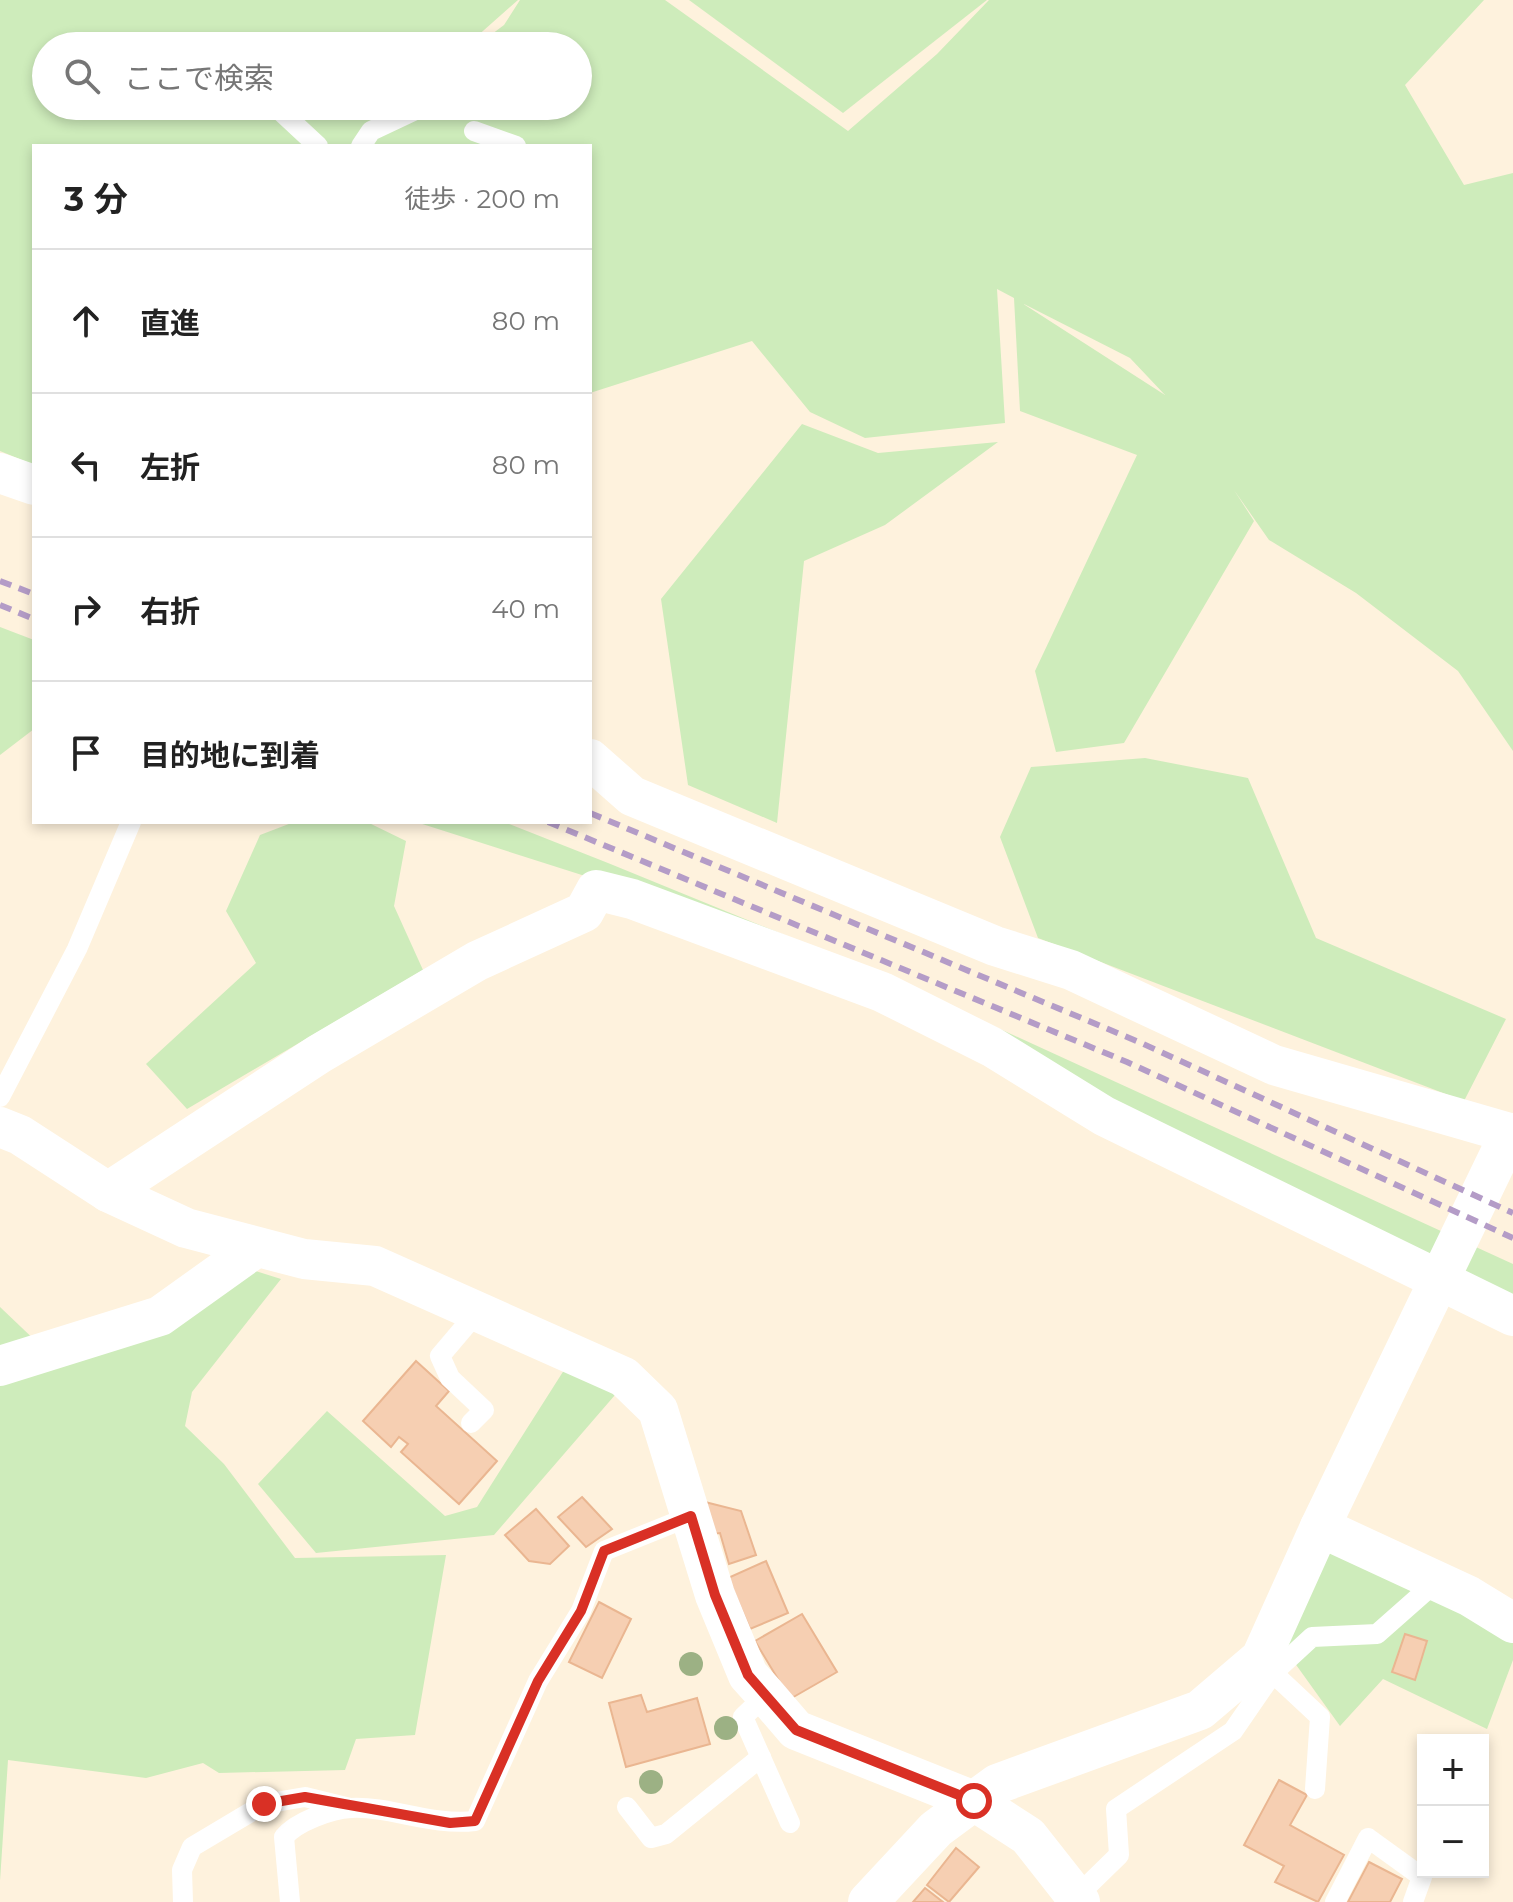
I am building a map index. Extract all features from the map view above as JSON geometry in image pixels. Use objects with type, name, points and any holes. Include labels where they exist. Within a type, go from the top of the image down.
[{"type":"street","points":[[0,473],[32,484]]},
{"type":"street","points":[[592,761],[632,796],[995,946],[1071,970],[1274,1065],[1512,1133],[1320,1527],[1267,1666],[1200,1710],[997,1784],[936,1829],[868,1902]]},
{"type":"street","points":[[108,1192],[319,1054],[477,961],[584,912],[596,890],[632,899],[882,992],[992,1047],[1104,1116],[1513,1316]]},
{"type":"street","points":[[0,1127],[20,1135],[108,1192],[186,1228],[304,1259],[375,1266],[602,1366],[642,1392],[658,1410],[715,1595],[748,1675],[796,1730],[974,1801],[1028,1836],[1078,1899]]},
{"type":"street","points":[[0,1366],[160,1316],[255,1248]]},
{"type":"street","points":[[1320,1527],[1437,1581],[1513,1623]]},
{"type":"lane","points":[[290,120],[316,144]]},
{"type":"lane","points":[[362,144],[371,131],[394,120]]},
{"type":"lane","points":[[474,131],[510,144]]},
{"type":"lane","points":[[0,1097],[77,949],[130,824]]},
{"type":"lane","points":[[471,1423],[484,1410],[450,1378],[440,1356],[479,1310]]},
{"type":"lane","points":[[183,1902],[182,1870],[192,1847],[264,1804],[305,1797],[350,1808],[450,1823],[475,1821],[538,1681],[581,1611],[604,1551],[691,1516]]},
{"type":"lane","points":[[1078,1899],[1119,1855],[1116,1809],[1233,1731],[1267,1666],[1312,1637],[1377,1634],[1437,1581]]},
{"type":"lane","points":[[1267,1666],[1320,1717],[1315,1789]]},
{"type":"lane","points":[[766,1695],[743,1717],[790,1823]]},
{"type":"lane","points":[[627,1807],[651,1838],[666,1834],[761,1757]]},
{"type":"lane","points":[[290,1902],[284,1837],[293,1827],[350,1808]]},
{"type":"lane","points":[[1335,1902],[1368,1838],[1422,1877],[1413,1902]]},
{"type":"green space","points":[[0,0],[518,0],[482,32],[32,32],[32,120],[592,120],[592,32],[495,32],[504,25],[520,0],[665,0],[848,131],[937,54],[989,0],[1484,0],[1405,85],[1464,185],[1513,173],[1513,751],[1458,671],[1356,593],[1269,540],[1234,490],[1254,521],[1124,743],[1056,752],[1035,671],[1137,455],[1020,411],[1014,298],[997,289],[1005,423],[865,438],[810,412],[752,341],[592,392],[592,144],[32,144],[32,464],[0,451]],"holes":[[[1024,304],[1130,358],[1165,395]]]},
{"type":"green space","points":[[689,0],[987,0],[843,113]]},
{"type":"green space","points":[[802,424],[878,453],[998,442],[885,525],[804,561],[777,823],[688,785],[661,599]]},
{"type":"green space","points":[[0,627],[32,639],[32,731],[0,755]]},
{"type":"green space","points":[[1145,758],[1248,778],[1316,938],[1506,1019],[1464,1101],[1038,938],[1000,837],[1031,767]]},
{"type":"green space","points":[[289,824],[371,824],[406,841],[394,906],[423,970],[187,1109],[146,1064],[256,963],[226,911],[260,835]]},
{"type":"green space","points":[[422,824],[509,824],[880,974],[1513,1264],[1513,1301],[585,876]]},
{"type":"green space","points":[[246,1268],[281,1279],[192,1392],[185,1426],[224,1464],[295,1558],[446,1555],[415,1735],[356,1739],[345,1770],[219,1773],[203,1763],[146,1778],[8,1760],[0,1881],[0,1371]]},
{"type":"green space","points":[[0,1307],[42,1347],[0,1369]]},
{"type":"green space","points":[[566,1367],[615,1395],[494,1535],[316,1553],[258,1484],[327,1411],[445,1516],[477,1507]]},
{"type":"green space","points":[[1331,1543],[1513,1636],[1513,1660],[1487,1729],[1383,1679],[1340,1726],[1284,1648]]},
{"type":"building","points":[[416,1361],[449,1391],[436,1406],[497,1461],[459,1504],[401,1452],[408,1444],[399,1437],[391,1447],[363,1421]]},
{"type":"building","points":[[582,1497],[612,1529],[586,1547],[558,1517]]},
{"type":"building","points":[[705,1502],[741,1511],[756,1555],[729,1564],[720,1533],[712,1534]]},
{"type":"building","points":[[536,1509],[569,1546],[550,1564],[529,1561],[505,1535]]},
{"type":"building","points":[[766,1561],[788,1613],[750,1629],[728,1578]]},
{"type":"building","points":[[599,1602],[631,1619],[602,1678],[569,1662]]},
{"type":"building","points":[[802,1614],[837,1672],[790,1699],[755,1641]]},
{"type":"building","points":[[1405,1634],[1427,1641],[1415,1680],[1392,1672]]},
{"type":"building","points":[[641,1695],[647,1712],[697,1698],[710,1744],[626,1767],[609,1703]]},
{"type":"building","points":[[1279,1780],[1307,1795],[1290,1825],[1344,1855],[1318,1902],[1275,1882],[1284,1866],[1244,1845]]},
{"type":"building","points":[[956,1848],[979,1867],[949,1902],[927,1885]]},
{"type":"building","points":[[1369,1862],[1402,1879],[1390,1902],[1348,1902]]},
{"type":"building","points":[[925,1888],[943,1902],[913,1902]]},
{"type":"railway","points":[[0,581],[32,593]]},
{"type":"railway","points":[[0,605],[32,618]]},
{"type":"railway","points":[[592,814],[1139,1042],[1513,1213]]},
{"type":"railway","points":[[553,824],[1127,1062],[1513,1238]]},
{"type":"route","points":[[264,1804],[305,1797],[350,1808],[450,1823],[475,1821],[538,1681],[581,1611],[604,1551],[691,1516],[715,1595],[748,1675],[796,1730],[974,1801]]}]
